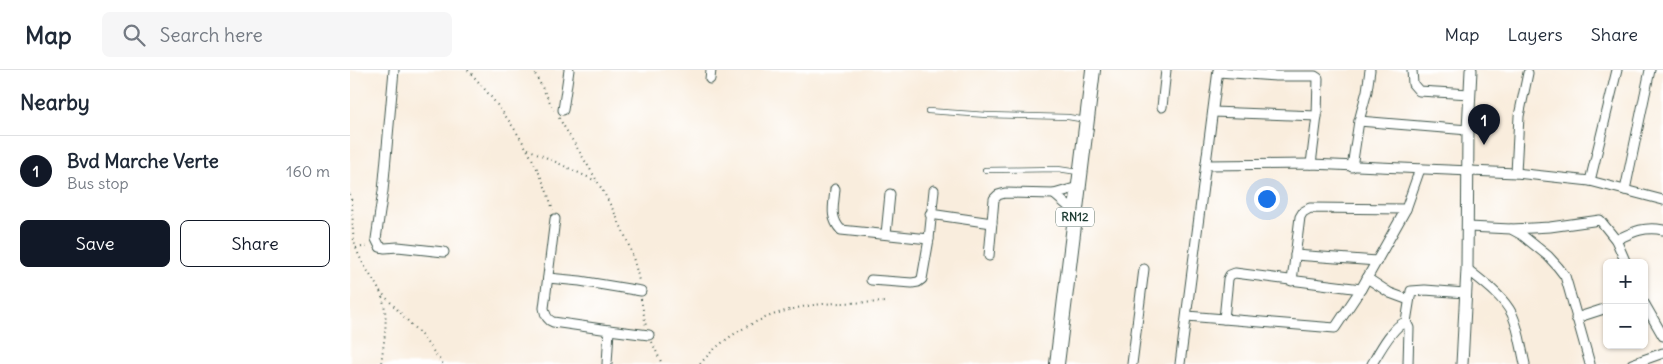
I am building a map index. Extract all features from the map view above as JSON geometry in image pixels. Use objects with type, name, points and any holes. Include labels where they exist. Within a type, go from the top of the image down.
[{"type":"main road","name":"RN12","points":[[1057,364],[1093,70]]},
{"type":"street","points":[[394,70],[377,244],[385,248],[398,247],[444,252]]},
{"type":"street","points":[[564,110],[569,70]]},
{"type":"street","points":[[1162,107],[1166,70]]},
{"type":"street","points":[[1352,166],[1370,70]]},
{"type":"street","points":[[1412,70],[1413,84],[1419,91],[1470,94]]},
{"type":"street","points":[[1462,364],[1468,269],[1468,130],[1471,70]]},
{"type":"street","points":[[1590,181],[1617,70]]},
{"type":"street","points":[[1624,190],[1650,70]]},
{"type":"street","points":[[1180,364],[1218,71],[1276,73],[1315,76],[1318,78],[1317,116],[1311,164]]},
{"type":"street","points":[[1516,173],[1519,116],[1528,74]]},
{"type":"street","points":[[1213,112],[1317,116]]},
{"type":"street","points":[[1359,121],[1468,130]]},
{"type":"street","points":[[1206,164],[1311,164],[1516,173],[1590,181],[1663,200]]},
{"type":"street","points":[[1187,316],[1335,328],[1361,289],[1406,209],[1420,169]]},
{"type":"street","points":[[989,256],[994,199],[998,194],[1054,194],[1078,187]]},
{"type":"street","points":[[836,189],[833,217],[834,223],[841,230],[929,239]]},
{"type":"street","points":[[871,280],[912,283],[922,279],[929,239],[930,214],[934,190]]},
{"type":"street","points":[[886,234],[890,194]]},
{"type":"street","points":[[1054,194],[1076,212]]},
{"type":"street","points":[[1292,280],[1300,217],[1303,212],[1310,208],[1406,209]]},
{"type":"street","points":[[930,214],[992,223]]},
{"type":"street","points":[[555,219],[544,308],[547,318],[550,321],[649,334]]},
{"type":"street","points":[[1468,227],[1511,229],[1550,227],[1600,220],[1616,240],[1624,259]]},
{"type":"street","points":[[1616,240],[1642,228],[1663,230]]},
{"type":"street","points":[[1511,229],[1534,244],[1562,271],[1590,364]]},
{"type":"street","points":[[1295,255],[1377,261]]},
{"type":"street","points":[[1132,364],[1144,269]]},
{"type":"street","points":[[1468,269],[1499,297],[1511,312],[1516,324],[1525,364]]},
{"type":"street","points":[[1224,319],[1230,275],[1235,273],[1361,289]]},
{"type":"street","points":[[548,278],[641,291]]},
{"type":"street","points":[[1367,278],[1390,292],[1409,300]]},
{"type":"street","points":[[1408,364],[1409,328],[1406,322],[1410,291],[1425,290],[1465,293]]},
{"type":"street","points":[[1645,304],[1663,336]]},
{"type":"street","points":[[1576,318],[1603,309]]},
{"type":"street","points":[[1372,364],[1393,332],[1398,326],[1406,322]]},
{"type":"street","points":[[607,364],[609,330]]},
{"type":"street","points":[[1632,364],[1663,353]]},
{"type":"lane","points":[[928,111],[1068,117],[1087,120]]},
{"type":"lane","points":[[986,170],[1058,169],[1080,172]]},
{"type":"path","points":[[468,70],[488,92],[527,148],[549,197],[555,219]]},
{"type":"path","points":[[533,70],[555,111],[598,182],[620,224],[636,264],[641,291]]},
{"type":"path","points":[[527,148],[598,182]]},
{"type":"path","points":[[350,194],[354,211],[356,248],[362,262],[379,289],[421,335],[443,364]]},
{"type":"path","points":[[356,248],[377,244]]},
{"type":"path","points":[[379,289],[385,310],[381,364]]},
{"type":"path","points":[[700,364],[713,349],[736,332],[758,321],[786,311],[814,305],[887,302]]},
{"type":"place","name":"Bvd Marche Verte","points":[[1484,145]]}]
